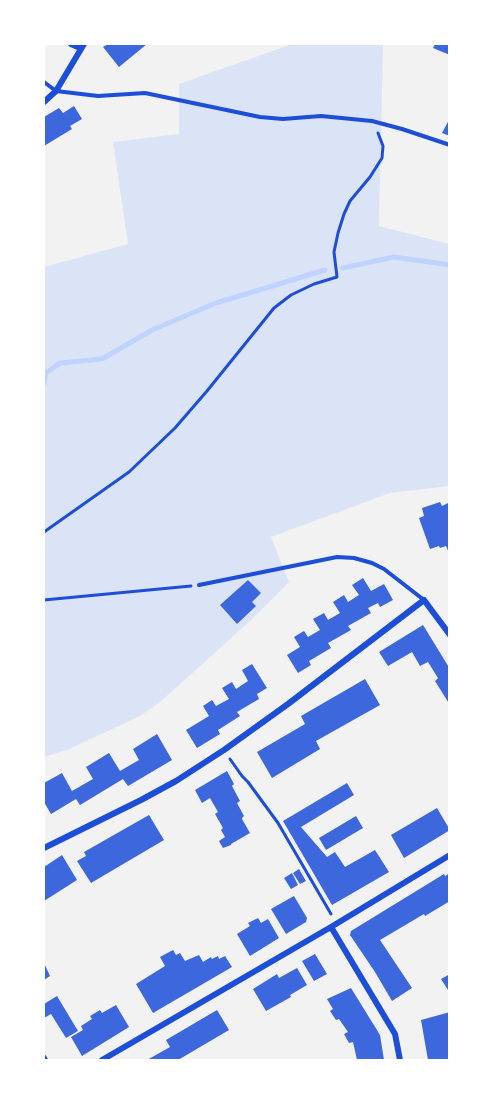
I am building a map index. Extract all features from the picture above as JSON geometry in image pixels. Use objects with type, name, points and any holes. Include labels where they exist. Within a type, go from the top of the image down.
[{"type":"street","points":[[44,102],[56,91],[82,46],[71,44]]},
{"type":"street","points":[[44,848],[167,786],[224,750],[424,600],[450,635]]},
{"type":"street","points":[[102,1060],[450,855]]},
{"type":"street","points":[[331,927],[395,1034],[400,1060]]},
{"type":"lane","points":[[44,82],[56,91],[98,96],[144,93],[260,117],[283,119],[321,116],[372,121],[450,146]]},
{"type":"lane","points":[[199,585],[337,557],[354,558],[384,569],[424,600]]},
{"type":"path","points":[[44,532],[129,472],[175,428],[274,308],[291,295],[314,284],[337,277],[334,252],[341,223],[350,201],[382,158],[384,146],[372,121]]},
{"type":"path","points":[[44,600],[199,585]]},
{"type":"path","points":[[224,750],[278,823],[337,923]]},
{"type":"shaded area","points":[[292,44],[383,44],[379,226],[449,244],[449,486],[390,493],[271,537],[289,582],[249,622],[159,703],[140,716],[67,750],[44,757],[44,267],[128,244],[113,142],[179,134],[179,84]]},
{"type":"building","points":[[108,44],[147,44],[119,67],[103,47]]},
{"type":"building","points":[[435,44],[450,44],[450,55],[433,48]]},
{"type":"building","points":[[74,106],[82,119],[70,126],[72,129],[44,146],[44,117],[59,108],[63,113]]},
{"type":"building","points":[[450,118],[450,136],[442,133]]},
{"type":"building","points":[[440,502],[442,506],[450,502],[450,555],[446,546],[430,549],[419,518],[424,516],[422,508]]},
{"type":"building","points":[[363,578],[371,591],[384,584],[393,600],[380,607],[378,603],[368,608],[371,613],[348,626],[351,630],[328,643],[331,648],[309,661],[311,665],[298,673],[287,655],[300,647],[294,637],[304,631],[308,637],[320,630],[313,619],[324,613],[328,620],[340,613],[333,602],[344,595],[348,602],[359,595],[352,585]]},
{"type":"building","points":[[248,580],[261,593],[252,602],[256,606],[237,624],[220,605]]},
{"type":"building","points":[[423,625],[450,669],[450,705],[435,681],[438,678],[428,662],[420,666],[412,652],[388,666],[379,652]]},
{"type":"building","points":[[252,664],[267,688],[257,694],[259,699],[237,712],[240,716],[218,730],[220,734],[197,748],[186,730],[209,716],[203,706],[212,700],[216,706],[229,699],[222,688],[232,682],[236,689],[248,681],[242,670]]},
{"type":"building","points":[[365,679],[380,705],[316,741],[320,749],[272,778],[257,752],[305,724],[301,716]]},
{"type":"building","points":[[157,734],[172,760],[128,786],[123,779],[80,805],[76,799],[51,814],[44,802],[44,783],[62,773],[72,791],[93,779],[86,767],[109,753],[120,771],[139,760],[133,749]]},
{"type":"building","points":[[227,771],[240,801],[237,803],[244,816],[242,819],[250,833],[223,848],[219,841],[225,837],[215,814],[218,812],[210,798],[202,803],[195,790]]},
{"type":"building","points":[[347,783],[354,795],[301,827],[327,857],[335,852],[345,867],[375,850],[389,872],[332,905],[283,821]]},
{"type":"building","points":[[437,808],[450,830],[404,858],[391,835]]},
{"type":"building","points":[[149,815],[164,840],[91,883],[77,861],[86,856],[84,852]]},
{"type":"building","points":[[356,816],[363,828],[326,850],[319,838]]},
{"type":"building","points":[[62,855],[77,880],[44,901],[44,867]]},
{"type":"building","points":[[299,869],[306,881],[300,884],[293,873]]},
{"type":"building","points":[[292,873],[298,885],[291,889],[284,878]]},
{"type":"building","points":[[450,873],[450,901],[380,940],[412,988],[392,1001],[350,935],[351,931],[444,874],[445,876]]},
{"type":"building","points":[[294,896],[307,918],[306,922],[286,934],[271,909]]},
{"type":"building","points":[[258,918],[261,923],[268,919],[279,938],[250,956],[237,934],[250,926],[248,923]]},
{"type":"building","points":[[173,950],[176,955],[180,953],[185,961],[199,955],[203,962],[211,957],[212,959],[218,956],[219,959],[225,956],[232,967],[153,1013],[136,984],[165,966],[160,957]]},
{"type":"building","points":[[315,954],[327,974],[314,981],[302,961]]},
{"type":"building","points":[[44,963],[50,976],[44,980]]},
{"type":"building","points":[[297,968],[307,985],[266,1011],[253,989],[277,974],[279,978]]},
{"type":"building","points":[[450,974],[450,993],[441,979]]},
{"type":"building","points":[[351,988],[380,1035],[384,1060],[357,1060],[353,1042],[349,1043],[344,1034],[348,1032],[330,1011],[333,1009],[327,999]]},
{"type":"building","points":[[57,996],[78,1031],[66,1038],[51,1014],[44,1018],[44,1004]]},
{"type":"building","points":[[116,1005],[129,1027],[82,1056],[71,1037],[83,1030],[81,1026],[92,1019],[90,1016],[100,1010],[102,1013]]},
{"type":"building","points":[[217,1010],[229,1030],[178,1060],[147,1060],[170,1047],[166,1040]]},
{"type":"building","points":[[450,1012],[450,1060],[428,1060],[421,1020]]},
{"type":"waterway","points":[[343,268],[394,257],[450,265]]},
{"type":"waterway","points":[[44,383],[46,373],[60,363],[102,359],[152,330],[216,303],[325,270]]}]
